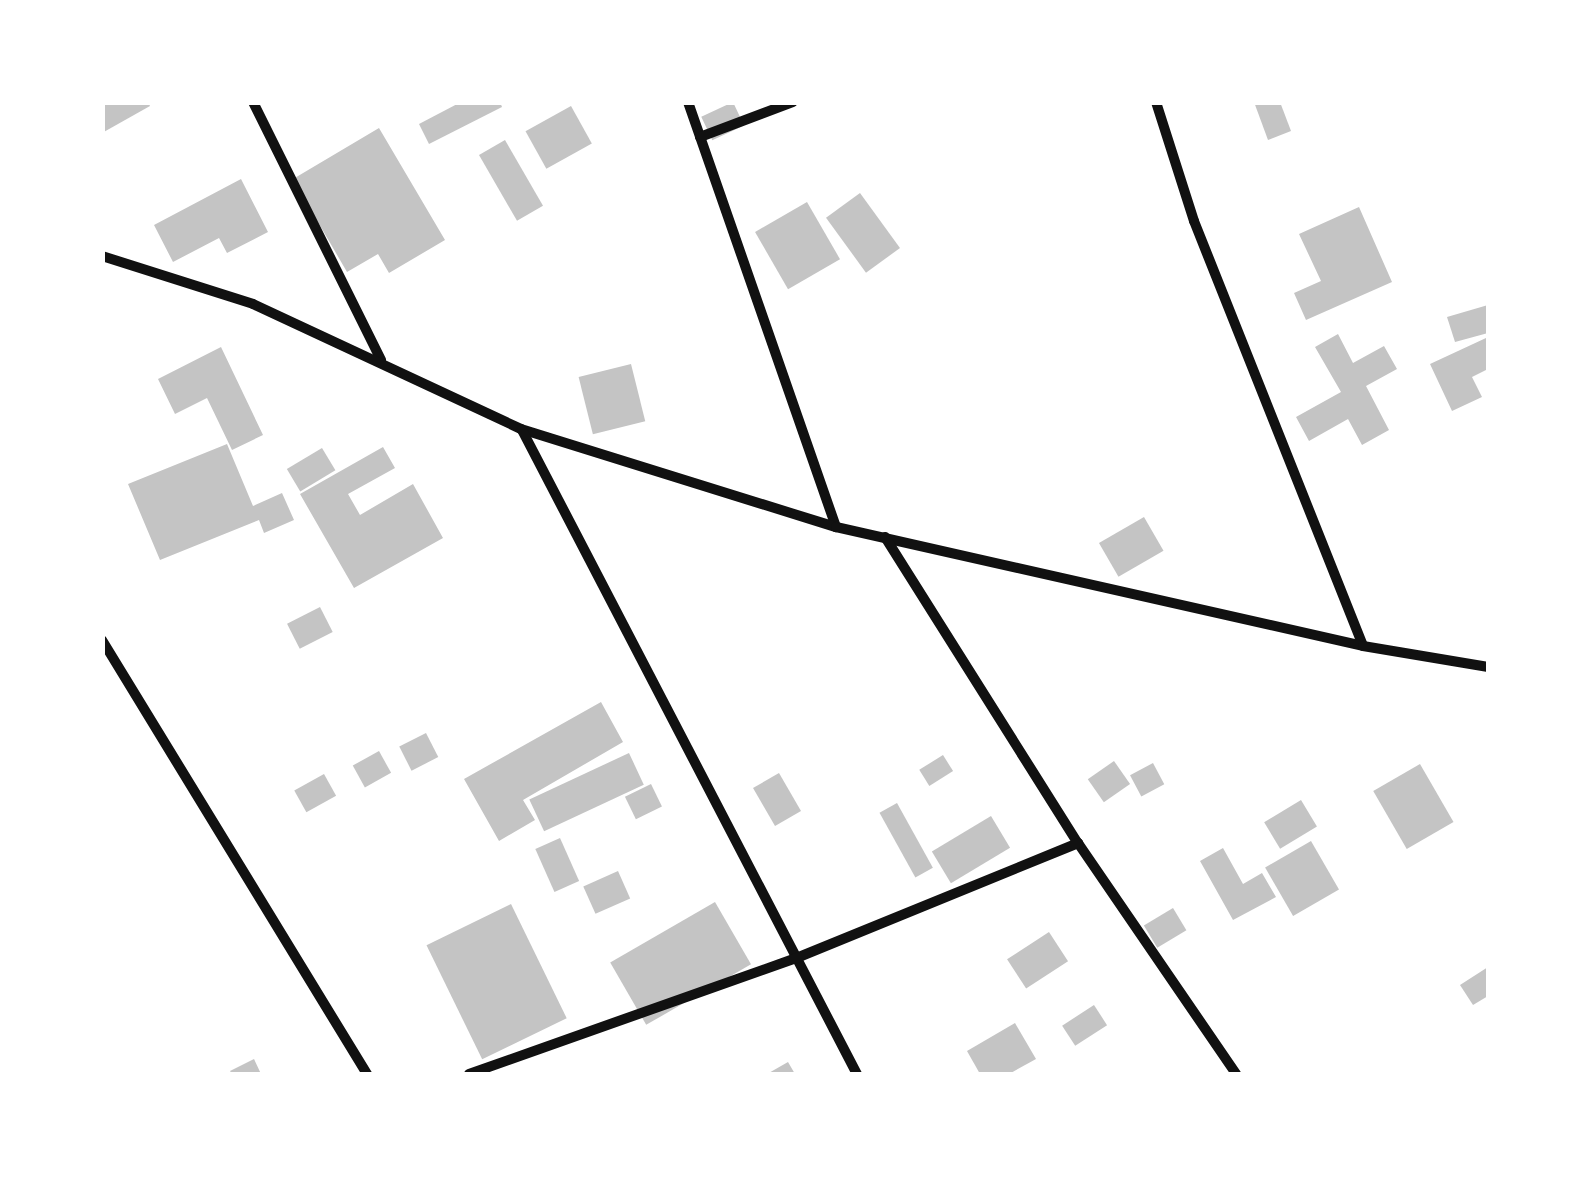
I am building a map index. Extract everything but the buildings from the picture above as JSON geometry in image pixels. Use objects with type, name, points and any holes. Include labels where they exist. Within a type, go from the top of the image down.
[{"type":"street","points":[[253,102],[381,361]]},
{"type":"street","points":[[688,102],[836,527]]},
{"type":"street","points":[[700,137],[793,102]]},
{"type":"street","points":[[1156,102],[1194,221],[1363,646]]},
{"type":"street","points":[[102,256],[254,304],[521,429],[836,527],[1363,646],[1488,667]]},
{"type":"street","points":[[521,429],[794,959],[858,1074]]},
{"type":"street","points":[[884,537],[1078,843],[1236,1074]]},
{"type":"street","points":[[102,640],[367,1074]]},
{"type":"street","points":[[469,1074],[794,959],[1078,843]]}]
